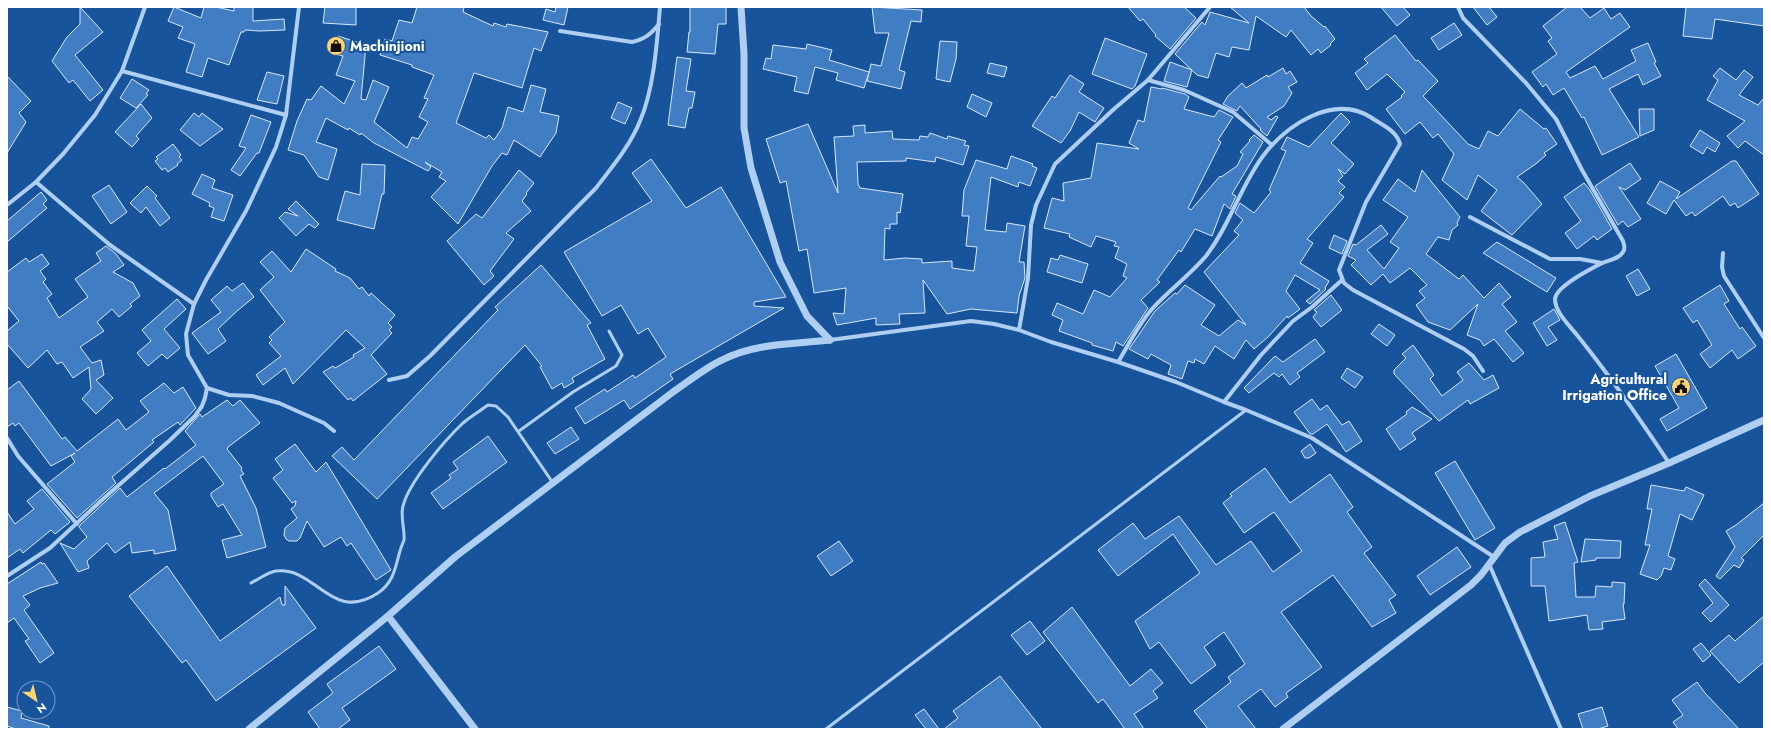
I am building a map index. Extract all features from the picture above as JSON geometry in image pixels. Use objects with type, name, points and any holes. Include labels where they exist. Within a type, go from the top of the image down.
[{"type":"street","points":[[7,206],[36,182],[63,154],[95,115],[122,71],[145,7]]},
{"type":"street","points":[[7,576],[50,548],[77,524],[195,416],[205,398],[207,388],[188,355],[186,334],[194,304],[216,261],[246,211],[276,147],[286,115],[299,7]]},
{"type":"street","points":[[389,380],[407,376],[430,356],[596,188],[616,162],[640,121],[654,61],[660,7]]},
{"type":"street","points":[[741,7],[744,54],[744,128],[751,168],[780,262],[806,316],[830,340]]},
{"type":"street","points":[[1019,330],[1028,278],[1031,225],[1040,194],[1055,164],[1114,109],[1148,80],[1210,7]]},
{"type":"street","points":[[1458,7],[1463,18],[1526,83],[1556,119],[1582,170],[1623,241],[1625,248],[1619,257],[1602,263],[1562,287],[1556,293],[1555,300],[1557,307],[1564,318],[1607,373],[1669,463]]},
{"type":"street","points":[[560,31],[632,42],[643,39],[652,33],[659,24]]},
{"type":"street","points":[[122,71],[286,115]]},
{"type":"street","points":[[1148,80],[1184,90],[1233,112],[1272,145]]},
{"type":"street","points":[[1118,362],[1140,323],[1200,263],[1217,240],[1248,181],[1262,157],[1272,145],[1315,113],[1338,109],[1368,116],[1396,134],[1400,144],[1366,202],[1339,270],[1342,280],[1353,290],[1464,348],[1473,356],[1483,371]]},
{"type":"street","points":[[36,182],[110,245],[194,304]]},
{"type":"street","points":[[1470,217],[1550,259],[1580,259],[1602,263]]},
{"type":"street","points":[[1723,253],[1722,267],[1724,276],[1764,338]]},
{"type":"street","points":[[1224,402],[1266,349],[1293,321],[1312,307],[1342,280]]},
{"type":"street","points":[[249,729],[388,616],[455,557],[673,392],[721,360],[738,353],[763,346],[830,340],[971,321],[994,324],[1019,330],[1176,382],[1312,438],[1494,557]]},
{"type":"street","points":[[207,388],[230,395],[252,396],[272,401],[324,423],[334,431]]},
{"type":"street","points":[[1283,729],[1465,589],[1481,575],[1505,543],[1520,532],[1590,496],[1669,463],[1764,420]]},
{"type":"street","points":[[7,438],[18,456],[77,524]]},
{"type":"street","points":[[1489,564],[1561,729]]},
{"type":"street","points":[[388,616],[474,729]]},
{"type":"lane","points":[[519,431],[573,392],[616,366],[622,355],[609,331]]},
{"type":"lane","points":[[251,583],[276,571],[294,572],[323,592],[342,601],[354,602],[367,600],[380,591],[394,576],[404,540],[403,507],[414,482],[440,448],[464,423],[488,405],[496,406],[508,417],[519,431],[553,483]]},
{"type":"lane","points":[[826,729],[1246,410]]},
{"type":"building","points":[[80,7],[103,32],[75,55],[103,90],[90,101],[73,80],[69,83],[52,61],[67,37],[80,24]]},
{"type":"building","points":[[174,7],[201,18],[204,7],[216,7],[234,11],[234,7],[253,7],[253,21],[284,19],[285,30],[245,30],[244,32],[241,32],[229,65],[208,58],[202,77],[186,72],[195,44],[178,38],[183,27],[168,21]]},
{"type":"building","points":[[325,7],[356,7],[356,25],[323,23]]},
{"type":"building","points":[[417,7],[464,7],[463,12],[493,26],[494,23],[506,27],[507,24],[548,32],[541,51],[534,48],[522,88],[474,73],[456,123],[486,138],[489,135],[494,140],[502,128],[508,107],[523,112],[531,85],[546,89],[540,112],[559,116],[556,133],[540,157],[514,140],[507,155],[502,153],[492,166],[458,224],[431,197],[446,181],[439,177],[442,172],[425,162],[431,167],[428,171],[374,143],[361,133],[360,135],[349,128],[348,130],[326,118],[316,142],[337,149],[328,180],[319,177],[304,155],[288,150],[297,121],[307,99],[311,100],[321,86],[344,104],[355,81],[336,75],[343,56],[333,54],[338,36],[366,45],[361,99],[366,100],[373,80],[389,87],[374,122],[407,148],[412,137],[418,139],[428,122],[419,117],[428,99],[424,98],[434,75],[412,67],[412,65],[380,55],[385,39],[392,41],[399,20],[412,23]]},
{"type":"building","points":[[556,7],[568,7],[564,25],[543,20],[546,9],[555,12]]},
{"type":"building","points":[[690,7],[726,7],[726,24],[718,24],[715,54],[687,52],[690,32]]},
{"type":"building","points":[[872,7],[922,10],[921,22],[911,21],[899,70],[905,72],[901,89],[867,81],[871,64],[881,66],[889,33],[875,33]]},
{"type":"building","points":[[1128,7],[1184,7],[1196,18],[1170,49],[1155,36],[1156,35],[1143,19],[1140,21]]},
{"type":"building","points":[[1230,7],[1304,7],[1311,16],[1324,27],[1325,26],[1335,39],[1330,44],[1331,45],[1321,53],[1318,49],[1311,55],[1291,30],[1286,37],[1256,16],[1249,50],[1232,47],[1229,57],[1216,53],[1208,78],[1197,75],[1175,54],[1202,22],[1205,25],[1210,12],[1249,23]]},
{"type":"building","points":[[1381,7],[1403,7],[1410,15],[1397,26]]},
{"type":"building","points":[[1473,7],[1489,7],[1497,17],[1487,25]]},
{"type":"building","points":[[1567,7],[1580,7],[1590,18],[1604,8],[1611,19],[1620,13],[1630,27],[1566,72],[1570,78],[1595,66],[1603,79],[1636,61],[1631,50],[1648,43],[1656,62],[1654,63],[1661,76],[1643,85],[1638,74],[1609,89],[1639,137],[1602,155],[1584,117],[1582,118],[1564,88],[1553,95],[1546,84],[1543,87],[1532,72],[1557,54],[1548,41],[1552,38],[1543,26]]},
{"type":"building","points":[[1686,7],[1764,7],[1764,26],[1715,19],[1712,39],[1683,36]]},
{"type":"building","points":[[1454,23],[1462,35],[1439,50],[1431,38]]},
{"type":"building","points":[[1395,35],[1416,61],[1418,60],[1438,81],[1423,96],[1468,144],[1479,149],[1488,131],[1498,136],[1520,109],[1544,129],[1546,128],[1557,144],[1544,153],[1546,155],[1537,163],[1517,177],[1542,204],[1512,235],[1481,211],[1497,190],[1478,175],[1467,200],[1442,180],[1454,154],[1438,134],[1433,138],[1420,122],[1405,134],[1386,109],[1402,97],[1401,96],[1405,92],[1387,74],[1367,90],[1355,73],[1368,63],[1364,59]]},
{"type":"building","points":[[1105,38],[1147,54],[1135,86],[1132,89],[1092,74]]},
{"type":"building","points":[[940,41],[957,42],[956,59],[950,82],[936,79]]},
{"type":"building","points":[[807,44],[832,50],[829,60],[869,72],[864,88],[836,80],[838,73],[815,67],[808,94],[794,91],[797,77],[763,69],[766,58],[771,59],[773,45],[806,49]]},
{"type":"building","points":[[677,57],[691,59],[686,91],[695,92],[692,108],[689,108],[685,128],[668,125]]},
{"type":"building","points":[[1170,62],[1192,70],[1187,87],[1164,81]]},
{"type":"building","points":[[990,63],[1007,67],[1004,77],[987,73]]},
{"type":"building","points":[[1283,68],[1286,74],[1290,71],[1297,82],[1288,87],[1292,93],[1284,106],[1267,117],[1271,120],[1276,116],[1278,117],[1267,136],[1240,106],[1237,111],[1223,104],[1228,96],[1242,83],[1246,88],[1267,75],[1268,77]]},
{"type":"building","points":[[1720,68],[1736,80],[1744,70],[1753,77],[1739,95],[1758,105],[1764,98],[1764,155],[1745,141],[1738,148],[1727,136],[1745,121],[1707,100],[1718,80],[1713,76]]},
{"type":"building","points":[[267,72],[284,76],[277,104],[257,100]]},
{"type":"building","points":[[1070,75],[1084,84],[1079,92],[1104,108],[1095,122],[1079,112],[1070,131],[1061,143],[1032,126],[1052,96],[1055,98]]},
{"type":"building","points":[[7,76],[31,101],[19,113],[26,122],[7,153]]},
{"type":"building","points":[[132,79],[149,90],[146,94],[148,95],[136,108],[120,98]]},
{"type":"building","points":[[1151,87],[1162,88],[1185,94],[1189,97],[1184,109],[1214,117],[1219,110],[1233,117],[1218,140],[1221,142],[1188,208],[1191,210],[1220,176],[1221,177],[1237,166],[1243,154],[1240,152],[1254,135],[1263,142],[1232,194],[1236,196],[1230,209],[1224,204],[1212,236],[1195,229],[1181,252],[1179,250],[1157,280],[1160,282],[1141,300],[1148,308],[1123,346],[1116,342],[1113,351],[1092,345],[1092,343],[1059,331],[1063,320],[1052,315],[1057,303],[1083,314],[1094,290],[1110,297],[1127,278],[1123,276],[1127,264],[1115,258],[1119,247],[1114,246],[1116,242],[1096,236],[1091,247],[1069,237],[1070,234],[1044,228],[1052,198],[1064,201],[1063,183],[1091,178],[1097,143],[1139,149],[1129,143],[1138,120],[1144,122]]},
{"type":"building","points":[[972,94],[992,103],[986,117],[967,107]]},
{"type":"building","points":[[618,102],[632,108],[625,124],[611,118]]},
{"type":"building","points":[[141,104],[152,118],[136,136],[139,139],[132,147],[115,132]]},
{"type":"building","points":[[1639,109],[1654,109],[1654,130],[1640,136]]},
{"type":"building","points":[[194,113],[199,117],[202,113],[223,129],[200,146],[180,130]]},
{"type":"building","points":[[1341,113],[1350,122],[1331,143],[1354,164],[1345,174],[1338,169],[1343,176],[1338,181],[1345,187],[1339,193],[1344,197],[1307,239],[1313,243],[1300,263],[1329,281],[1325,288],[1326,289],[1310,304],[1306,301],[1320,290],[1295,275],[1286,291],[1300,309],[1288,318],[1287,316],[1268,337],[1254,349],[1246,340],[1234,359],[1215,346],[1204,364],[1195,359],[1194,363],[1188,361],[1182,379],[1168,374],[1171,365],[1151,354],[1148,359],[1129,349],[1155,311],[1175,293],[1177,294],[1185,285],[1215,305],[1201,325],[1219,336],[1238,320],[1246,325],[1204,272],[1239,235],[1234,231],[1243,220],[1235,213],[1240,203],[1254,213],[1271,192],[1269,190],[1286,151],[1281,149],[1287,137],[1309,147]]},
{"type":"building","points":[[251,115],[271,122],[259,153],[257,153],[240,176],[231,170],[246,148],[239,146]]},
{"type":"building","points":[[808,124],[838,193],[834,137],[854,136],[853,126],[865,125],[865,133],[892,131],[893,139],[919,140],[920,136],[928,137],[930,133],[947,139],[948,136],[966,141],[964,145],[969,146],[963,165],[936,157],[935,162],[906,158],[906,161],[857,162],[858,184],[860,188],[903,194],[900,213],[897,212],[897,224],[890,224],[890,229],[885,228],[884,260],[905,258],[922,259],[922,263],[952,261],[952,268],[974,271],[977,247],[966,246],[969,216],[962,216],[964,190],[976,160],[1007,169],[1011,156],[1033,164],[1032,166],[1037,168],[1030,186],[1019,182],[1018,187],[991,177],[985,230],[1006,232],[1007,223],[1025,226],[1019,262],[1024,262],[1025,278],[1019,296],[1017,313],[971,309],[947,314],[923,280],[925,313],[899,314],[900,324],[876,325],[876,318],[837,325],[833,313],[844,314],[846,288],[814,293],[807,249],[799,251],[786,181],[780,183],[766,139]]},
{"type":"building","points":[[1700,130],[1720,143],[1715,152],[1707,147],[1703,154],[1690,146]]},
{"type":"building","points":[[173,144],[181,155],[179,157],[182,160],[168,172],[165,168],[162,170],[155,161],[158,159],[156,157]]},
{"type":"building","points":[[651,159],[686,208],[721,187],[786,297],[754,302],[754,306],[784,308],[670,374],[673,379],[630,409],[624,400],[585,424],[575,408],[605,389],[607,392],[633,375],[635,378],[666,357],[648,328],[638,334],[621,305],[602,316],[564,252],[652,201],[632,173]]},
{"type":"building","points":[[1732,161],[1736,161],[1759,194],[1738,208],[1735,203],[1730,206],[1723,196],[1695,216],[1692,212],[1686,216],[1674,200],[1666,214],[1647,203],[1660,181],[1680,192],[1676,199]]},
{"type":"building","points":[[1630,163],[1641,179],[1625,190],[1619,187],[1641,219],[1628,227],[1623,221],[1618,225],[1595,186]]},
{"type":"building","points":[[362,164],[385,165],[384,194],[382,194],[374,229],[337,220],[345,191],[360,195]]},
{"type":"building","points":[[519,170],[534,183],[522,201],[531,211],[506,233],[514,239],[490,271],[494,276],[484,285],[447,241],[476,214],[482,218]]},
{"type":"building","points":[[1422,170],[1460,217],[1457,223],[1458,225],[1452,230],[1449,240],[1438,237],[1426,254],[1459,279],[1463,275],[1484,298],[1499,283],[1511,297],[1502,304],[1517,322],[1505,331],[1524,353],[1513,362],[1494,339],[1484,346],[1480,340],[1467,335],[1478,304],[1450,330],[1428,322],[1416,305],[1425,298],[1419,291],[1427,285],[1410,268],[1390,283],[1383,274],[1371,285],[1351,265],[1356,260],[1348,256],[1353,244],[1356,245],[1381,225],[1388,234],[1367,250],[1384,269],[1399,248],[1390,242],[1408,217],[1383,200],[1398,179],[1415,192]]},
{"type":"building","points":[[202,174],[215,180],[212,188],[233,195],[224,221],[211,217],[214,208],[209,206],[210,203],[192,194]]},
{"type":"building","points":[[1584,183],[1590,190],[1612,229],[1597,240],[1594,236],[1577,249],[1565,233],[1581,221],[1564,197]]},
{"type":"building","points":[[109,185],[127,212],[111,224],[92,196]]},
{"type":"building","points":[[147,186],[157,196],[155,198],[170,218],[160,226],[146,207],[141,213],[130,203]]},
{"type":"building","points":[[41,192],[47,200],[43,204],[47,208],[7,242],[7,221]]},
{"type":"building","points":[[296,201],[319,224],[315,228],[309,224],[296,236],[279,218],[285,212],[298,216],[288,209]]},
{"type":"building","points":[[1334,235],[1347,241],[1342,254],[1329,248]]},
{"type":"building","points":[[1497,242],[1556,278],[1547,292],[1483,253]]},
{"type":"building","points":[[106,246],[116,254],[124,265],[113,272],[133,283],[140,296],[130,304],[132,306],[119,317],[112,309],[97,322],[104,331],[80,347],[92,363],[101,360],[104,375],[96,380],[113,398],[96,414],[82,399],[91,389],[89,367],[73,378],[62,362],[57,364],[47,350],[28,368],[7,344],[7,331],[19,321],[7,306],[7,272],[26,258],[29,262],[42,254],[49,264],[40,271],[46,279],[43,282],[52,294],[47,298],[59,318],[88,297],[75,279],[101,261],[96,253]]},
{"type":"building","points":[[306,249],[336,269],[335,271],[350,278],[359,289],[362,287],[369,296],[371,293],[395,315],[388,323],[392,327],[389,330],[392,333],[371,355],[387,374],[353,401],[351,398],[348,400],[323,372],[333,366],[335,368],[354,357],[353,355],[365,348],[346,330],[293,384],[285,368],[263,385],[256,375],[281,356],[269,343],[272,340],[269,337],[285,322],[260,290],[274,277],[260,262],[272,251],[291,272]]},
{"type":"building","points":[[1060,255],[1088,264],[1082,283],[1047,272],[1051,258],[1058,260]]},
{"type":"building","points":[[541,265],[591,323],[587,325],[605,359],[572,378],[574,382],[564,388],[562,383],[552,389],[540,367],[542,366],[525,345],[377,499],[332,456],[342,447],[354,460],[498,310],[495,307]]},
{"type":"building","points":[[1638,269],[1650,289],[1637,296],[1626,276]]},
{"type":"building","points":[[243,283],[254,297],[218,329],[226,341],[208,354],[192,333],[221,312],[211,300],[227,286],[232,291]]},
{"type":"building","points":[[1720,285],[1729,301],[1724,304],[1740,329],[1742,327],[1756,346],[1738,359],[1732,350],[1710,368],[1700,354],[1712,345],[1697,320],[1693,323],[1683,308]]},
{"type":"building","points":[[1331,295],[1342,310],[1321,327],[1313,317],[1317,312],[1314,310]]},
{"type":"building","points":[[177,299],[186,309],[164,329],[180,348],[167,359],[162,354],[148,366],[137,353],[151,341],[142,330]]},
{"type":"building","points":[[1554,309],[1560,320],[1548,327],[1557,340],[1547,346],[1533,323]]},
{"type":"building","points":[[1379,324],[1395,335],[1387,346],[1371,334]]},
{"type":"building","points":[[1315,339],[1325,352],[1297,373],[1300,377],[1290,385],[1282,374],[1279,377],[1274,373],[1249,393],[1244,388],[1275,356],[1283,362]]},
{"type":"building","points":[[1413,345],[1434,375],[1430,379],[1442,396],[1463,380],[1457,372],[1469,363],[1484,380],[1493,375],[1499,388],[1470,404],[1468,400],[1439,421],[1394,374],[1394,370],[1406,358],[1402,354]]},
{"type":"building","name":"Agricultural Irrigation Office","points":[[1676,354],[1707,408],[1667,431],[1660,419],[1679,408],[1655,366]]},
{"type":"building","points":[[1347,368],[1363,377],[1355,388],[1341,378]]},
{"type":"building","points":[[19,381],[62,439],[65,437],[77,451],[118,419],[126,430],[149,412],[140,401],[164,383],[174,393],[183,387],[196,408],[180,425],[178,422],[152,440],[154,442],[112,477],[116,483],[77,518],[47,484],[75,462],[71,456],[75,453],[51,466],[19,423],[15,426],[13,423],[7,427],[7,390]]},
{"type":"building","points":[[1312,399],[1320,410],[1327,405],[1342,425],[1349,421],[1362,441],[1346,452],[1327,424],[1313,434],[1310,434],[1294,412]]},
{"type":"building","points":[[227,400],[233,406],[240,400],[260,423],[227,449],[242,468],[241,470],[244,474],[240,476],[256,508],[266,547],[227,558],[222,540],[242,535],[223,504],[218,507],[211,496],[211,493],[224,484],[203,456],[154,493],[168,510],[176,550],[154,554],[154,550],[132,553],[130,542],[115,553],[107,543],[87,561],[89,568],[78,572],[60,543],[74,549],[87,537],[79,527],[80,525],[120,488],[127,497],[196,445],[185,431],[200,414],[202,417]]},
{"type":"building","points":[[1412,407],[1432,419],[1412,433],[1416,439],[1400,450],[1386,429],[1407,414],[1406,412]]},
{"type":"building","points":[[571,427],[579,439],[555,454],[547,443]]},
{"type":"building","points":[[488,436],[507,462],[443,509],[431,493],[451,478],[449,475],[458,469],[453,462]]},
{"type":"building","points":[[295,444],[316,472],[326,462],[391,570],[376,580],[351,543],[347,546],[341,537],[324,547],[307,521],[300,538],[297,541],[289,541],[286,539],[284,535],[285,528],[297,518],[291,509],[295,506],[296,501],[292,503],[273,478],[283,470],[275,459]]},
{"type":"building","points":[[1310,444],[1316,453],[1309,458],[1305,458],[1301,451]]},
{"type":"building","points":[[1455,461],[1495,528],[1475,540],[1435,473]]},
{"type":"building","points":[[1265,468],[1290,503],[1330,474],[1353,507],[1347,512],[1372,547],[1364,553],[1396,595],[1389,600],[1396,613],[1372,627],[1333,575],[1281,612],[1322,667],[1286,693],[1288,697],[1275,707],[1261,689],[1238,706],[1256,729],[1208,729],[1194,711],[1231,682],[1228,677],[1245,664],[1224,632],[1204,647],[1216,665],[1191,684],[1159,642],[1150,649],[1135,621],[1200,573],[1173,534],[1118,576],[1098,550],[1133,523],[1145,539],[1179,516],[1216,565],[1251,541],[1273,572],[1302,551],[1274,512],[1244,533],[1223,503],[1232,496],[1230,494]]},
{"type":"building","points":[[1651,485],[1684,491],[1686,487],[1704,495],[1692,520],[1680,514],[1668,556],[1675,559],[1671,570],[1664,568],[1661,576],[1657,580],[1640,574],[1650,545],[1645,545],[1652,509],[1647,509]]},
{"type":"building","points":[[42,489],[70,522],[55,534],[51,530],[23,553],[20,549],[7,558],[7,512],[15,524],[34,509],[27,501]]},
{"type":"building","points":[[1764,503],[1764,535],[1741,558],[1744,560],[1739,568],[1734,565],[1720,579],[1716,576],[1735,547],[1726,531]]},
{"type":"building","points":[[1565,522],[1578,562],[1574,563],[1576,597],[1595,597],[1596,586],[1612,587],[1612,582],[1625,583],[1623,604],[1625,619],[1602,622],[1603,629],[1589,630],[1587,615],[1549,621],[1545,586],[1531,586],[1531,558],[1545,557],[1543,542],[1558,539],[1554,526]]},
{"type":"building","points":[[1585,539],[1621,541],[1620,558],[1596,558],[1596,560],[1581,562]]},
{"type":"building","points":[[839,541],[853,561],[831,576],[817,556]]},
{"type":"building","points":[[1457,547],[1471,567],[1430,595],[1417,576]]},
{"type":"building","points":[[41,562],[42,564],[44,563],[58,583],[40,588],[23,596],[30,605],[24,610],[54,653],[40,663],[25,641],[29,639],[14,618],[7,623],[7,584]]},
{"type":"building","points":[[167,566],[220,641],[280,597],[282,605],[285,605],[285,586],[316,628],[216,701],[186,660],[182,663],[129,596]]},
{"type":"building","points":[[1705,579],[1729,605],[1711,622],[1702,613],[1713,603],[1699,585]]},
{"type":"building","points":[[1072,607],[1130,686],[1151,669],[1163,683],[1153,691],[1158,698],[1134,714],[1144,729],[1125,729],[1103,699],[1098,703],[1043,632]]},
{"type":"building","points":[[1764,616],[1764,662],[1739,683],[1710,651],[1729,635],[1735,641]]},
{"type":"building","points":[[1030,621],[1045,641],[1027,655],[1011,635]]},
{"type":"building","points":[[1701,643],[1711,655],[1703,662],[1693,649]]},
{"type":"building","points":[[379,646],[396,669],[342,708],[350,720],[338,729],[320,729],[308,712],[333,693],[327,684]]},
{"type":"building","points":[[1000,676],[1042,729],[944,729],[958,718],[953,711]]},
{"type":"building","points":[[1697,682],[1705,693],[1739,729],[1678,729],[1673,722],[1683,715],[1672,700]]},
{"type":"building","points":[[7,707],[16,709],[16,720],[28,720],[49,726],[49,729],[16,729],[7,726]]},
{"type":"building","points":[[1602,707],[1608,726],[1598,729],[1583,729],[1578,714]]},
{"type":"building","points":[[924,709],[939,729],[926,729],[915,715]]},
{"type":"place","name":"Machinjioni","points":[[336,46]]},
{"type":"place","name":"Agricultural Irrigation Office","points":[[1681,387]]}]
